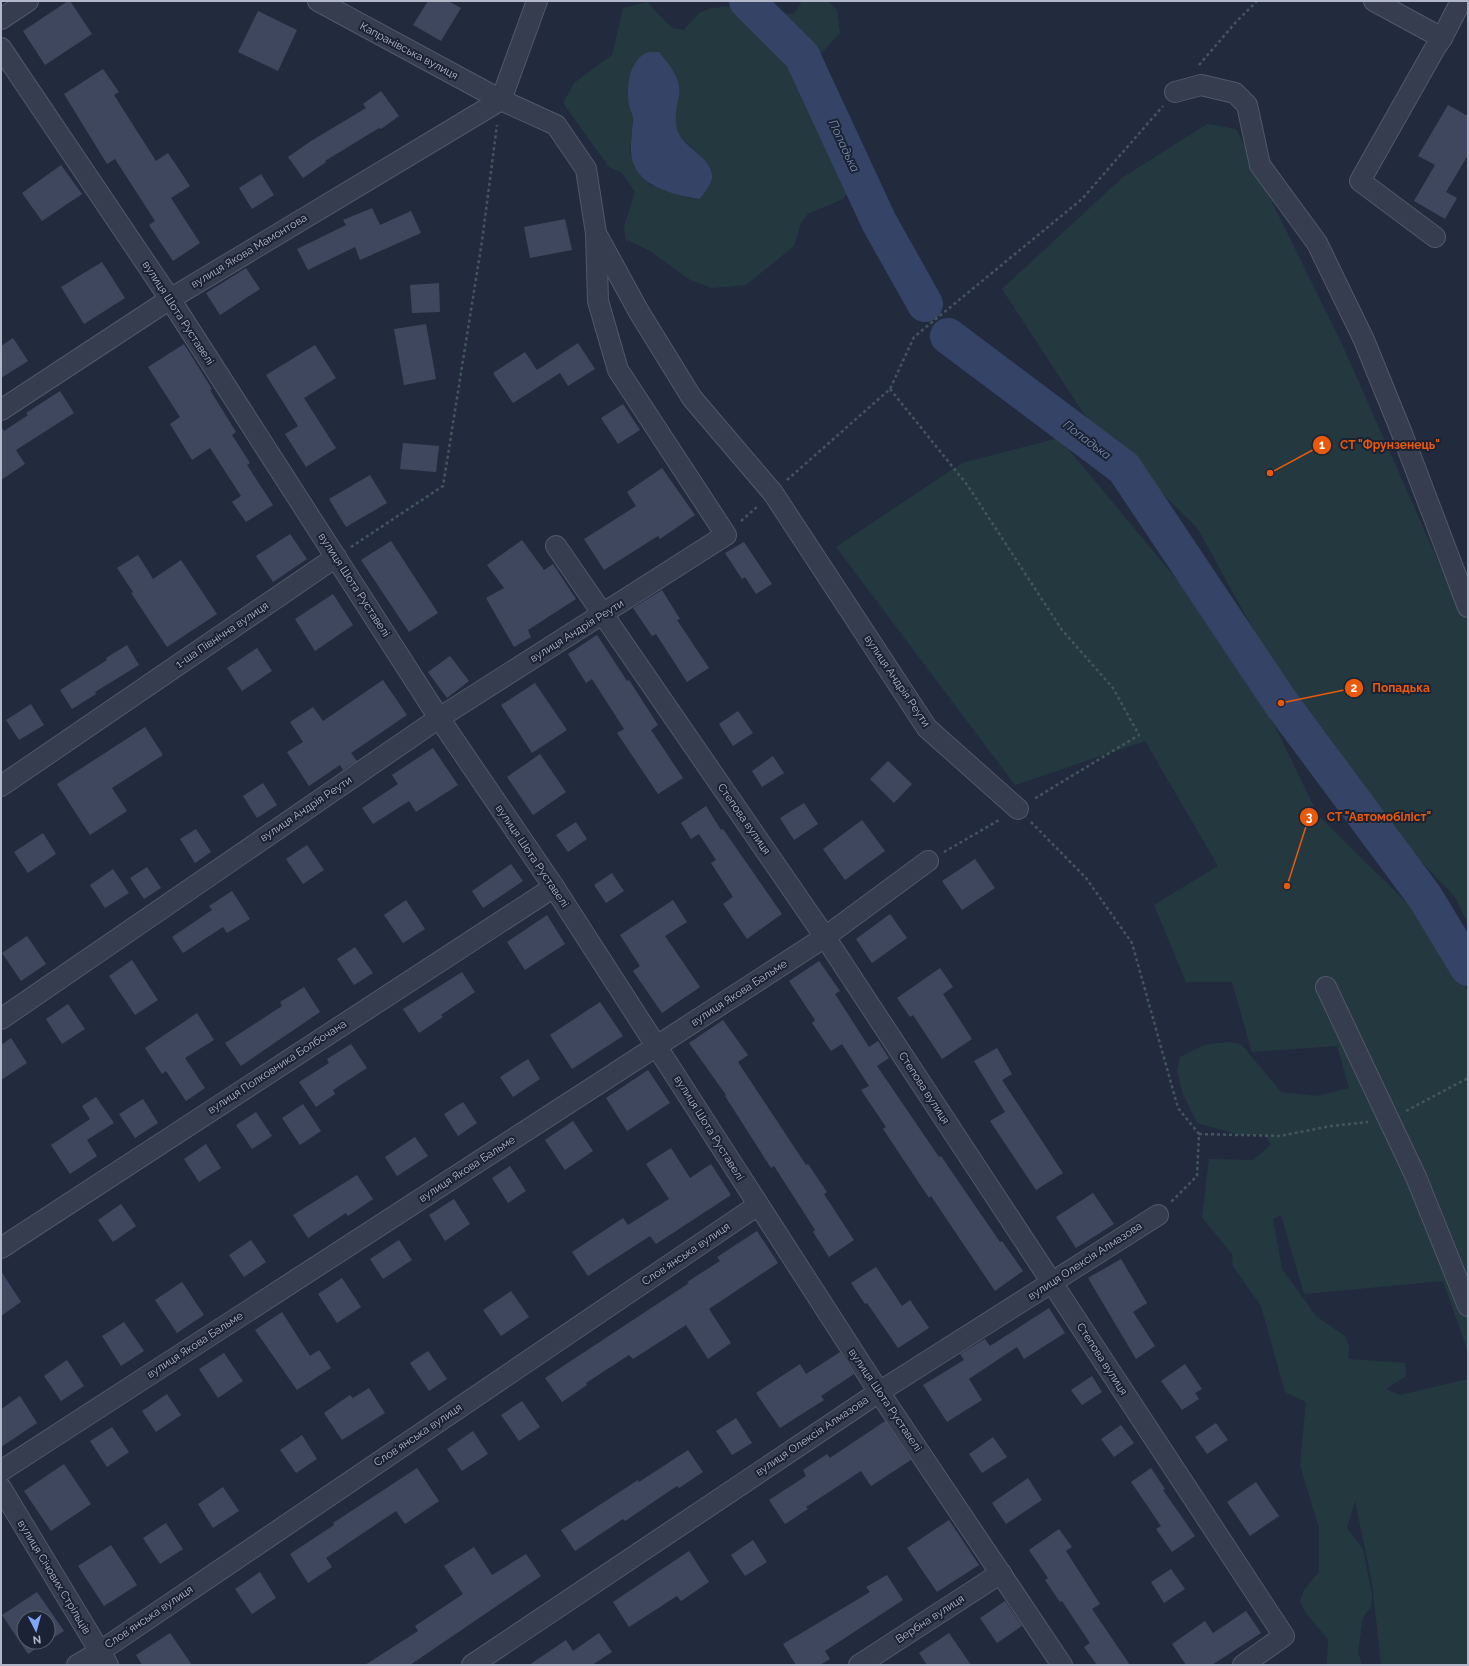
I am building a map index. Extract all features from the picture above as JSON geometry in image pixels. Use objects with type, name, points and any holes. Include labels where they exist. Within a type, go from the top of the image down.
[{"type":"street","points":[[1,19],[28,1]]},
{"type":"street","name":"Капранівська вулиця","points":[[318,1],[501,100]]},
{"type":"street","points":[[537,1],[501,100],[556,125],[586,169],[596,233],[598,301],[618,370],[726,535]]},
{"type":"street","points":[[1374,1],[1442,38]]},
{"type":"street","points":[[1435,237],[1360,181],[1442,38],[1461,1]]},
{"type":"street","name":"вулиця Шота Руставелі","points":[[1,48],[170,299],[439,718],[554,887],[658,1046],[758,1205],[879,1392],[1062,1665]]},
{"type":"street","points":[[1175,92],[1201,86],[1235,93],[1247,105],[1260,165],[1317,243],[1364,340],[1401,431],[1468,607]]},
{"type":"street","name":"вулиця Якова Мамонтова","points":[[1,410],[170,299],[501,100]]},
{"type":"street","name":"вулиця Андрія Реути","points":[[596,233],[639,312],[692,398],[773,493],[927,728],[1018,809]]},
{"type":"street","name":"вулиця Андрія Реути","points":[[1,1019],[439,718],[603,615],[726,535]]},
{"type":"street","name":"Степова вулиця","points":[[556,546],[825,938],[1284,1636],[1243,1665]]},
{"type":"street","name":"1-ша Північна вулиця","points":[[1,786],[336,557]]},
{"type":"street","name":"вулиця Якова Бальме","points":[[1,1471],[825,938],[928,861]]},
{"type":"street","name":"вулиця Полковника Болбочана","points":[[1,1248],[554,887]]},
{"type":"street","points":[[1326,987],[1416,1177],[1468,1306]]},
{"type":"street","name":"Словʼянська вулиця","points":[[77,1665],[103,1658],[758,1205]]},
{"type":"street","name":"вулиця Олексія Алмазова","points":[[472,1665],[879,1392],[1158,1215]]},
{"type":"street","name":"вулиця Січових Стрільців","points":[[1,1488],[103,1658]]},
{"type":"street","name":"Вербна вулиця","points":[[860,1665],[1001,1573]]},
{"type":"path","points":[[1195,69],[1236,22],[1257,1]]},
{"type":"path","points":[[726,535],[890,389],[914,337],[1082,199],[1175,92]]},
{"type":"path","points":[[336,557],[443,486],[482,241],[501,100]]},
{"type":"path","points":[[890,389],[968,486],[1062,630],[1113,688],[1139,735]]},
{"type":"path","points":[[1018,809],[1086,878],[1132,943],[1178,1108],[1199,1134],[1197,1176],[1158,1215]]},
{"type":"path","points":[[1199,1134],[1280,1136],[1331,1126],[1389,1120],[1468,1078]]},
{"type":"green space","points":[[802,1],[828,1],[837,10],[840,33],[813,63],[805,76],[805,91],[813,106],[845,137],[863,169],[843,199],[808,214],[801,223],[794,246],[746,285],[712,288],[690,280],[650,251],[628,240],[626,242],[624,226],[635,192],[622,173],[609,167],[563,103],[574,83],[612,55],[623,8],[647,2],[672,28],[684,30],[699,13],[711,8],[735,6],[757,13],[794,14]],"holes":[[[679,94],[675,117],[677,131],[706,162],[711,173],[709,185],[700,199],[688,198],[649,184],[640,176],[630,154],[633,117]]]},
{"type":"green space","points":[[1207,124],[1236,129],[1342,344],[1445,577],[1468,623],[1468,924],[1455,897],[1356,793],[1300,714],[1198,529],[1086,417],[1002,289],[1122,178]]},
{"type":"green space","points":[[1059,438],[1241,657],[1318,815],[1412,908],[1468,991],[1468,1352],[1443,1281],[1304,1294],[1281,1215],[1273,1219],[1282,1269],[1316,1316],[1345,1336],[1349,1347],[1348,1359],[1405,1363],[1406,1376],[1386,1389],[1400,1395],[1468,1379],[1468,1665],[1381,1665],[1372,1582],[1355,1501],[1347,1528],[1363,1549],[1372,1595],[1371,1607],[1363,1617],[1358,1652],[1362,1665],[1327,1665],[1328,1639],[1305,1612],[1300,1601],[1304,1590],[1319,1572],[1319,1528],[1300,1465],[1306,1402],[1285,1392],[1261,1306],[1233,1266],[1232,1254],[1202,1217],[1209,1159],[1253,1160],[1271,1145],[1265,1135],[1240,1135],[1197,1123],[1182,1092],[1177,1070],[1180,1057],[1204,1045],[1228,1042],[1241,1044],[1281,1092],[1317,1096],[1349,1088],[1337,1046],[1252,1052],[1232,982],[1186,982],[1154,905],[1218,866],[1145,741],[1015,785],[836,547],[962,463]]},
{"type":"water","points":[[648,52],[659,52],[674,72],[679,83],[676,116],[677,129],[684,141],[701,156],[710,168],[712,178],[708,188],[700,199],[677,194],[652,185],[641,176],[634,165],[631,154],[633,118],[629,105],[628,90],[630,75],[633,68],[637,61]]},
{"type":"building","points":[[70,1],[92,34],[45,65],[23,31]]},
{"type":"building","points":[[428,1],[448,1],[461,8],[441,41],[413,25]]},
{"type":"building","points":[[258,11],[297,30],[278,71],[238,52]]},
{"type":"building","points":[[103,69],[119,92],[114,95],[156,161],[168,153],[190,186],[171,198],[200,243],[173,261],[149,225],[155,221],[115,159],[107,164],[64,94]]},
{"type":"building","points":[[381,91],[399,116],[381,129],[379,128],[325,161],[326,162],[303,178],[288,157],[311,141],[366,108],[363,104]]},
{"type":"building","points":[[1448,105],[1468,116],[1468,155],[1446,192],[1457,198],[1445,219],[1414,201],[1435,165],[1418,156]]},
{"type":"building","points":[[61,165],[82,194],[42,221],[22,193]]},
{"type":"building","points":[[261,174],[274,195],[252,209],[239,188]]},
{"type":"building","points":[[372,208],[380,225],[411,211],[421,233],[360,260],[355,247],[308,270],[297,249],[346,225],[343,220]]},
{"type":"building","points":[[565,219],[572,250],[530,258],[524,227]]},
{"type":"building","points":[[102,262],[125,298],[84,324],[61,287]]},
{"type":"building","points":[[246,268],[260,289],[220,315],[206,293]]},
{"type":"building","points":[[439,283],[440,312],[412,313],[410,285]]},
{"type":"building","points":[[426,324],[436,379],[404,385],[394,329]]},
{"type":"building","points":[[13,338],[28,361],[1,378],[1,346]]},
{"type":"building","points":[[578,343],[595,369],[568,386],[560,373],[513,403],[493,373],[525,352],[537,370]]},
{"type":"building","points":[[184,344],[212,389],[210,390],[236,432],[232,435],[250,463],[247,465],[273,505],[246,522],[232,502],[241,496],[210,448],[192,460],[170,424],[180,417],[148,367]]},
{"type":"building","points":[[315,345],[336,378],[304,398],[336,448],[306,467],[285,434],[298,426],[266,375]]},
{"type":"building","points":[[60,391],[74,413],[16,450],[25,464],[1,480],[1,426],[4,431],[28,415],[26,413]]},
{"type":"building","points":[[623,404],[640,430],[618,444],[601,418]]},
{"type":"building","points":[[403,443],[439,446],[436,472],[400,469]]},
{"type":"building","points":[[662,468],[695,515],[660,539],[658,536],[604,570],[584,539],[636,506],[627,492]]},
{"type":"building","points":[[370,475],[387,503],[346,527],[329,499]]},
{"type":"building","points":[[290,534],[307,559],[273,582],[256,556]]},
{"type":"building","points":[[522,540],[544,570],[553,564],[576,599],[528,630],[531,637],[514,647],[486,598],[504,588],[487,565]]},
{"type":"building","points":[[391,541],[438,613],[409,632],[361,560]]},
{"type":"building","points":[[744,542],[772,584],[756,594],[745,577],[742,579],[725,553]]},
{"type":"building","points":[[138,555],[153,579],[181,560],[217,614],[167,647],[131,593],[133,592],[117,568]]},
{"type":"building","points":[[662,590],[680,619],[677,620],[709,668],[687,682],[656,634],[652,636],[633,608]]},
{"type":"building","points":[[333,594],[353,625],[315,651],[295,619]]},
{"type":"building","points":[[597,635],[627,681],[629,680],[658,725],[651,730],[683,778],[658,794],[617,733],[624,729],[592,679],[586,683],[568,654]]},
{"type":"building","points":[[127,645],[139,665],[95,692],[96,694],[72,709],[60,690],[107,660],[106,658]]},
{"type":"building","points":[[257,648],[272,671],[242,691],[227,668]]},
{"type":"building","points":[[450,656],[469,681],[447,698],[428,672]]},
{"type":"building","points":[[383,680],[407,715],[351,753],[357,761],[343,770],[340,765],[309,786],[287,752],[303,742],[290,722],[313,707],[323,721]]},
{"type":"building","points":[[535,683],[567,730],[532,753],[501,705]]},
{"type":"building","points":[[31,704],[44,725],[19,740],[6,720]]},
{"type":"building","points":[[738,711],[753,733],[733,746],[719,724]]},
{"type":"building","points":[[145,727],[163,755],[112,788],[127,811],[90,835],[57,784]]},
{"type":"building","points":[[433,748],[458,785],[416,812],[409,801],[373,824],[362,808],[398,784],[392,775]]},
{"type":"building","points":[[540,754],[566,792],[533,815],[507,777]]},
{"type":"building","points":[[773,756],[784,773],[762,787],[752,771]]},
{"type":"building","points":[[888,761],[912,784],[894,803],[870,779]]},
{"type":"building","points":[[263,783],[277,805],[257,818],[243,796]]},
{"type":"building","points":[[804,803],[818,824],[794,840],[780,818]]},
{"type":"building","points":[[706,806],[721,830],[723,829],[782,914],[747,939],[723,904],[733,897],[711,863],[716,860],[699,834],[691,839],[681,823]]},
{"type":"building","points":[[862,820],[885,851],[845,880],[823,849]]},
{"type":"building","points":[[576,822],[587,839],[568,852],[556,835]]},
{"type":"building","points":[[196,829],[211,852],[195,863],[180,839]]},
{"type":"building","points":[[43,833],[56,854],[28,873],[14,852]]},
{"type":"building","points":[[307,845],[324,870],[303,884],[286,859]]},
{"type":"building","points":[[975,859],[995,888],[962,910],[942,881]]},
{"type":"building","points":[[511,864],[523,881],[483,908],[472,891]]},
{"type":"building","points":[[147,867],[161,888],[144,899],[130,878]]},
{"type":"building","points":[[113,869],[129,893],[105,908],[90,885]]},
{"type":"building","points":[[612,873],[624,891],[606,903],[594,885]]},
{"type":"building","points":[[232,891],[250,919],[227,933],[223,927],[183,953],[172,937],[212,910],[209,906]]},
{"type":"building","points":[[406,900],[425,929],[403,943],[384,915]]},
{"type":"building","points":[[673,900],[687,922],[665,936],[700,987],[662,1013],[633,971],[640,966],[620,935]]},
{"type":"building","points":[[890,914],[907,938],[872,963],[856,939]]},
{"type":"building","points":[[547,915],[565,944],[525,970],[507,942]]},
{"type":"building","points":[[27,936],[46,964],[21,981],[2,953]]},
{"type":"building","points":[[355,947],[373,973],[354,985],[337,959]]},
{"type":"building","points":[[132,960],[158,1000],[135,1015],[109,976]]},
{"type":"building","points":[[819,961],[840,991],[835,994],[869,1047],[878,1041],[889,1058],[877,1066],[939,1157],[941,1156],[1000,1242],[1002,1241],[1023,1271],[995,1291],[931,1196],[929,1198],[883,1129],[886,1127],[861,1090],[869,1086],[842,1044],[831,1051],[812,1023],[815,1020],[789,981]]},
{"type":"building","points":[[940,968],[953,987],[943,994],[972,1039],[942,1059],[913,1015],[910,1017],[897,998]]},
{"type":"building","points":[[462,972],[475,992],[441,1015],[443,1017],[419,1033],[403,1009]]},
{"type":"building","points":[[304,987],[320,1012],[241,1066],[225,1043],[282,1006],[280,1002]]},
{"type":"building","points":[[600,1002],[623,1036],[572,1069],[550,1035]]},
{"type":"building","points":[[68,1004],[85,1029],[62,1044],[46,1019]]},
{"type":"building","points":[[197,1013],[214,1040],[185,1058],[205,1088],[186,1101],[166,1071],[162,1074],[145,1048]]},
{"type":"building","points":[[723,1020],[748,1055],[738,1062],[806,1165],[808,1164],[827,1192],[824,1194],[854,1240],[829,1257],[813,1232],[815,1230],[774,1166],[771,1168],[725,1096],[726,1095],[689,1043]]},
{"type":"building","points":[[11,1038],[27,1063],[1,1080],[1,1045]]},
{"type":"building","points":[[351,1044],[367,1068],[333,1090],[335,1094],[316,1107],[299,1082],[329,1063],[327,1059]]},
{"type":"building","points":[[997,1048],[1012,1074],[1002,1080],[1063,1173],[1036,1190],[990,1121],[1005,1112],[974,1061]]},
{"type":"building","points":[[528,1059],[540,1079],[513,1097],[500,1077]]},
{"type":"building","points":[[648,1070],[670,1103],[627,1131],[606,1098]]},
{"type":"building","points":[[96,1097],[114,1123],[87,1140],[97,1156],[70,1174],[51,1145],[90,1119],[82,1106]]},
{"type":"building","points":[[143,1099],[158,1123],[135,1138],[119,1114]]},
{"type":"building","points":[[463,1102],[477,1123],[458,1136],[444,1114]]},
{"type":"building","points":[[303,1104],[321,1131],[300,1145],[282,1118]]},
{"type":"building","points":[[256,1112],[272,1136],[252,1149],[236,1125]]},
{"type":"building","points":[[573,1121],[593,1151],[565,1170],[545,1140]]},
{"type":"building","points":[[415,1137],[428,1156],[397,1176],[385,1157]]},
{"type":"building","points":[[206,1144],[221,1168],[199,1182],[184,1159]]},
{"type":"building","points":[[671,1148],[690,1178],[711,1164],[731,1195],[656,1244],[650,1236],[588,1276],[572,1252],[623,1218],[628,1225],[669,1199],[646,1164]]},
{"type":"building","points":[[510,1166],[526,1191],[508,1203],[492,1178]]},
{"type":"building","points":[[357,1175],[373,1199],[348,1216],[346,1213],[308,1238],[293,1215]]},
{"type":"building","points":[[1093,1193],[1114,1224],[1076,1248],[1056,1217]]},
{"type":"building","points":[[454,1199],[470,1224],[445,1241],[429,1215]]},
{"type":"building","points":[[121,1204],[136,1226],[113,1242],[98,1220]]},
{"type":"building","points":[[757,1231],[778,1263],[709,1309],[731,1343],[708,1359],[686,1325],[633,1359],[629,1355],[586,1383],[587,1385],[562,1402],[545,1378],[689,1283],[687,1282],[720,1261],[717,1257]]},
{"type":"building","points":[[251,1240],[266,1262],[244,1277],[229,1255]]},
{"type":"building","points":[[399,1240],[412,1260],[383,1279],[370,1259]]},
{"type":"building","points":[[1121,1259],[1147,1303],[1133,1312],[1155,1346],[1136,1359],[1088,1278]]},
{"type":"building","points":[[876,1267],[902,1306],[910,1300],[929,1328],[898,1348],[867,1303],[865,1304],[851,1283]]},
{"type":"building","points":[[1,1271],[21,1302],[1,1316]]},
{"type":"building","points":[[342,1278],[361,1307],[337,1323],[318,1294]]},
{"type":"building","points":[[182,1282],[204,1315],[177,1333],[155,1300]]},
{"type":"building","points":[[511,1291],[529,1317],[501,1336],[483,1310]]},
{"type":"building","points":[[1049,1308],[1065,1333],[1024,1359],[1017,1347],[969,1379],[982,1400],[947,1422],[923,1385],[964,1360],[960,1354],[985,1339],[990,1346]]},
{"type":"building","points":[[282,1312],[310,1356],[319,1350],[331,1368],[297,1390],[255,1330]]},
{"type":"building","points":[[124,1322],[144,1351],[121,1366],[102,1336]]},
{"type":"building","points":[[428,1351],[447,1379],[429,1391],[410,1363]]},
{"type":"building","points":[[840,1352],[854,1374],[821,1396],[824,1400],[780,1428],[756,1393],[800,1364],[806,1374]]},
{"type":"building","points":[[224,1353],[243,1381],[218,1398],[199,1369]]},
{"type":"building","points":[[67,1360],[84,1386],[61,1401],[44,1376]]},
{"type":"building","points":[[1185,1364],[1202,1389],[1195,1393],[1199,1399],[1182,1410],[1161,1381]]},
{"type":"building","points":[[1092,1376],[1102,1392],[1082,1405],[1071,1390]]},
{"type":"building","points":[[369,1388],[385,1413],[342,1440],[324,1413],[350,1395],[353,1398]]},
{"type":"building","points":[[167,1394],[181,1415],[156,1432],[142,1411]]},
{"type":"building","points":[[20,1396],[37,1423],[1,1447],[1,1409]]},
{"type":"building","points":[[522,1401],[540,1427],[519,1441],[501,1415]]},
{"type":"building","points":[[736,1418],[752,1443],[732,1455],[716,1431]]},
{"type":"building","points":[[885,1421],[911,1460],[871,1486],[861,1471],[806,1507],[808,1509],[785,1524],[769,1500],[806,1476],[803,1470],[827,1454],[830,1458]]},
{"type":"building","points":[[1216,1423],[1228,1440],[1207,1454],[1195,1437]]},
{"type":"building","points":[[1121,1425],[1134,1443],[1114,1457],[1101,1439]]},
{"type":"building","points":[[112,1427],[129,1452],[107,1467],[90,1441]]},
{"type":"building","points":[[473,1431],[488,1454],[462,1471],[447,1449]]},
{"type":"building","points":[[302,1435],[317,1459],[296,1473],[280,1450]]},
{"type":"building","points":[[993,1437],[1007,1457],[982,1473],[969,1454]]},
{"type":"building","points":[[688,1450],[703,1472],[679,1488],[677,1486],[625,1521],[623,1519],[575,1551],[561,1530],[638,1480],[639,1482]]},
{"type":"building","points":[[64,1464],[91,1504],[51,1531],[24,1491]]},
{"type":"building","points":[[417,1468],[439,1501],[405,1524],[396,1511],[326,1558],[332,1567],[308,1583],[290,1554],[334,1525],[333,1523]]},
{"type":"building","points":[[1151,1468],[1165,1489],[1163,1490],[1195,1536],[1172,1552],[1156,1529],[1161,1526],[1131,1482]]},
{"type":"building","points":[[1028,1478],[1042,1500],[1006,1524],[992,1503]]},
{"type":"building","points":[[1256,1482],[1279,1516],[1250,1536],[1227,1502]]},
{"type":"building","points":[[223,1487],[239,1511],[213,1528],[198,1504]]},
{"type":"building","points":[[949,1520],[979,1565],[937,1592],[907,1548]]},
{"type":"building","points":[[166,1523],[183,1549],[160,1564],[143,1538]]},
{"type":"building","points":[[1059,1529],[1072,1547],[1066,1551],[1100,1604],[1092,1609],[1130,1665],[1097,1665],[1084,1647],[1090,1643],[1062,1601],[1060,1602],[1045,1580],[1048,1578],[1029,1550]]},
{"type":"building","points":[[753,1540],[767,1562],[745,1576],[731,1555]]},
{"type":"building","points":[[111,1545],[137,1585],[104,1606],[78,1566]]},
{"type":"building","points":[[474,1547],[492,1575],[526,1554],[541,1576],[410,1665],[365,1665],[418,1631],[415,1626],[463,1594],[444,1566]]},
{"type":"building","points":[[689,1551],[709,1582],[681,1601],[677,1596],[629,1627],[613,1602]]},
{"type":"building","points":[[1171,1569],[1185,1589],[1164,1603],[1151,1582]]},
{"type":"building","points":[[260,1572],[276,1598],[252,1614],[235,1589]]},
{"type":"building","points":[[887,1575],[903,1600],[825,1651],[830,1659],[820,1665],[796,1665],[783,1644],[870,1592],[866,1587]]},
{"type":"building","points":[[37,1592],[49,1610],[16,1610],[16,1636],[2,1615]]},
{"type":"building","points":[[1005,1601],[1022,1626],[997,1643],[980,1618]]},
{"type":"building","points":[[1246,1611],[1261,1633],[1212,1665],[1186,1665],[1172,1644],[1205,1621],[1213,1633]]},
{"type":"building","points":[[56,1619],[64,1631],[56,1636]]},
{"type":"building","points":[[170,1633],[192,1665],[142,1665],[136,1655]]},
{"type":"building","points":[[599,1633],[612,1652],[592,1665],[529,1665],[566,1640],[573,1651]]},
{"type":"building","points":[[949,1633],[971,1665],[927,1665],[919,1653]]},
{"type":"building","points":[[25,1650],[34,1650],[28,1654]]},
{"type":"waterway","name":"Попадька","points":[[747,1],[802,56],[879,222],[925,304]]},
{"type":"waterway","name":"Попадька","points":[[948,336],[1124,468],[1281,703],[1425,897],[1468,968]]},
{"type":"place","name":"СТ \"Фрунзенець\"","points":[[1270,473]]},
{"type":"place","name":"Попадька","points":[[1281,703]]},
{"type":"place","name":"СТ \"Автомобіліст\"","points":[[1287,886]]}]
